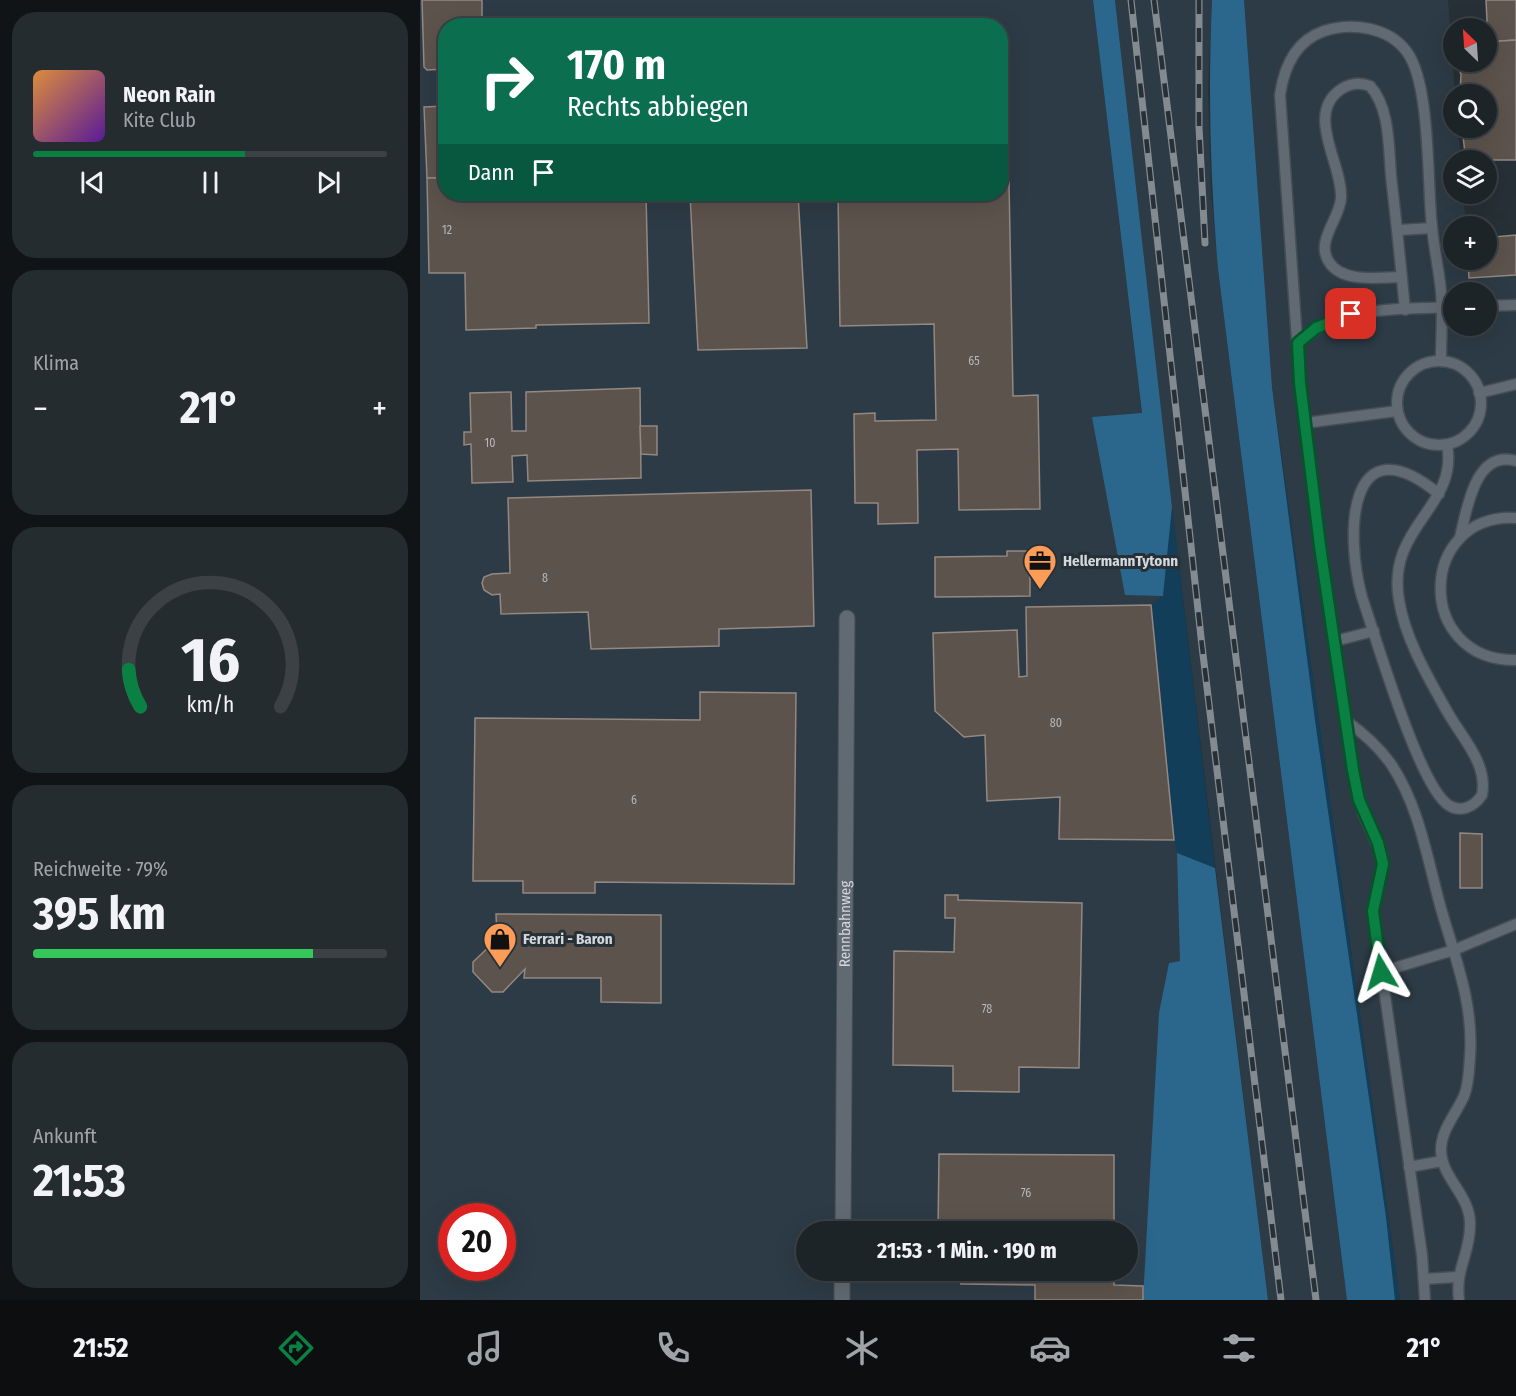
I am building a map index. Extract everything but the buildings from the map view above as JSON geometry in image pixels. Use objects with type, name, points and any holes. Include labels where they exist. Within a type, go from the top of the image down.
[{"type":"street","name":"Rennbahnweg","points":[[843,1221],[847,618]]},
{"type":"street","points":[[842,1281],[842,1300]]},
{"type":"lane","points":[[1425,1300],[1373,911],[1383,864],[1382,855],[1359,800],[1345,720],[1305,423],[1280,95],[1289,60],[1310,38],[1334,28],[1365,28],[1392,38],[1407,52],[1414,64],[1421,88],[1432,228],[1443,283]]},
{"type":"lane","points":[[1402,277],[1371,278],[1343,273],[1334,268],[1325,254],[1327,237],[1341,200],[1326,118],[1331,98],[1347,85],[1370,86],[1379,98],[1399,230],[1405,310]]},
{"type":"lane","points":[[1399,230],[1432,228]]},
{"type":"lane","points":[[1497,306],[1516,305]]},
{"type":"lane","points":[[1298,343],[1316,328],[1351,314],[1443,308]]},
{"type":"lane","points":[[1441,359],[1444,336]]},
{"type":"lane","points":[[1441,359],[1462,366],[1473,376],[1479,393],[1481,413],[1474,428],[1463,438],[1447,445],[1436,446],[1416,438],[1405,428],[1397,411],[1398,392],[1404,378],[1412,370],[1425,363],[1441,359]]},
{"type":"lane","points":[[1479,393],[1516,384]]},
{"type":"lane","points":[[1305,423],[1397,411]]},
{"type":"lane","points":[[1439,494],[1407,473],[1390,469],[1382,470],[1368,479],[1359,493],[1353,523],[1355,567],[1362,597],[1418,756],[1434,789],[1454,808],[1467,808],[1482,795],[1484,786],[1478,763],[1419,657],[1404,623],[1397,586],[1398,567],[1406,543],[1439,494],[1449,472],[1447,445]]},
{"type":"lane","points":[[1516,461],[1503,459],[1494,462],[1482,472],[1470,500],[1460,537],[1445,559],[1439,583],[1440,603],[1456,636],[1475,652],[1499,660],[1516,660]]},
{"type":"lane","points":[[1460,537],[1481,523],[1503,517],[1516,518]]},
{"type":"lane","points":[[1335,641],[1374,631]]},
{"type":"lane","points":[[1345,720],[1363,733],[1390,763],[1412,807],[1454,950],[1469,1019],[1471,1054],[1464,1095],[1443,1140],[1442,1161],[1467,1204],[1470,1215],[1468,1249],[1457,1277],[1459,1300]]},
{"type":"lane","points":[[1381,972],[1454,950],[1516,924]]},
{"type":"lane","points":[[1409,1167],[1442,1161]]},
{"type":"lane","points":[[1424,1280],[1457,1277]]},
{"type":"shaded area","points":[[420,0],[1093,0],[1206,958],[1169,963],[1162,1300],[420,1300]]},
{"type":"shaded area","points":[[1093,0],[1115,0],[1172,507],[1163,596],[1125,595],[1092,417],[1142,413]]},
{"type":"shaded area","points":[[1115,0],[1212,0],[1208,88],[1211,191],[1218,269],[1347,1300],[1268,1300],[1172,507]]},
{"type":"shaded area","points":[[1212,0],[1244,0],[1272,387],[1315,720],[1386,1217],[1395,1300],[1347,1300],[1218,269],[1210,134]]},
{"type":"shaded area","points":[[1244,0],[1448,0],[1449,18],[1443,18],[1443,72],[1453,72],[1454,84],[1443,84],[1443,138],[1459,138],[1460,150],[1443,150],[1443,204],[1464,204],[1465,216],[1443,216],[1443,270],[1469,270],[1470,278],[1516,275],[1516,1300],[1400,1300],[1272,387]]},
{"type":"shaded area","points":[[1272,387],[1400,1300],[1395,1300],[1386,1217],[1315,720]]},
{"type":"shaded area","points":[[1172,507],[1215,868],[1177,853],[1174,840],[1151,605],[1163,595]]},
{"type":"shaded area","points":[[1177,853],[1215,868],[1268,1300],[1143,1300],[1159,1013],[1169,963],[1180,961]]},
{"type":"railway","points":[[1131,0],[1202,646],[1281,1300]]},
{"type":"railway","points":[[1154,0],[1316,1300]]},
{"type":"railway","points":[[1199,0],[1199,127],[1205,243]]},
{"type":"place","name":"HellermannTytonn","points":[[1040,590]]},
{"type":"place","name":"Ferrari - Baron","points":[[500,968]]},
{"type":"route","points":[[1351,314],[1316,328],[1298,343],[1300,383],[1320,546],[1353,770],[1363,813],[1382,855],[1383,864],[1373,911],[1381,972]]}]
